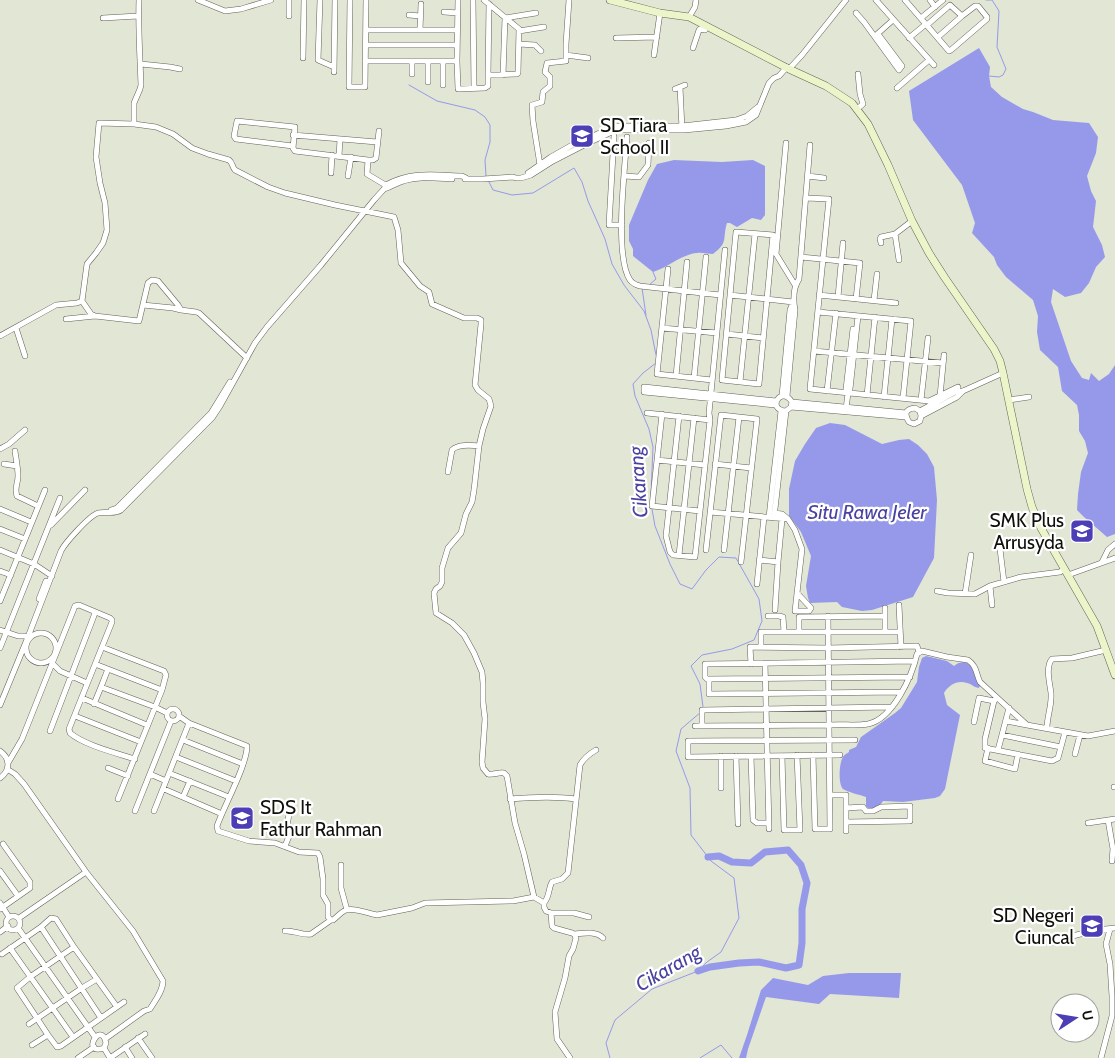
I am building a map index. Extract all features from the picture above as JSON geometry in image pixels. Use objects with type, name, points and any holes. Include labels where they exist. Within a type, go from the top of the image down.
[{"type":"street","points":[[134,124],[134,103],[141,88],[139,0]]},
{"type":"street","points":[[198,0],[226,11],[241,9],[271,0]]},
{"type":"street","points":[[288,16],[289,0]]},
{"type":"street","points":[[303,58],[304,0]]},
{"type":"street","points":[[320,0],[318,60],[334,70],[335,0]]},
{"type":"street","points":[[350,0],[349,87],[365,87],[366,0]]},
{"type":"street","points":[[458,0],[458,89],[487,88],[488,86],[490,3]]},
{"type":"street","points":[[473,0],[474,88]]},
{"type":"street","points":[[540,164],[532,105],[542,102],[544,92],[550,86],[550,76],[545,72],[547,63],[566,61],[569,0]]},
{"type":"street","points":[[610,0],[660,13],[689,17],[705,24],[826,86],[852,103],[857,109],[868,124],[912,221],[944,278],[994,349],[1000,361],[1032,507],[1041,528],[1097,626],[1115,675]]},
{"type":"street","points":[[689,17],[695,7],[696,0]]},
{"type":"street","points":[[513,176],[521,178],[531,175],[592,138],[616,126],[680,128],[742,119],[758,107],[769,83],[802,55],[846,0]]},
{"type":"street","points":[[876,0],[934,65]]},
{"type":"street","points":[[905,0],[947,50],[951,50],[987,18],[976,6],[938,37]]},
{"type":"street","points":[[930,0],[935,7]]},
{"type":"street","points":[[910,38],[927,25],[947,2]]},
{"type":"street","points":[[921,18],[935,7],[947,2]]},
{"type":"street","points":[[947,2],[962,16]]},
{"type":"street","points":[[488,75],[518,74],[519,44],[518,29],[490,3]]},
{"type":"street","points":[[420,30],[421,4]]},
{"type":"street","points":[[444,12],[458,13]]},
{"type":"street","points":[[505,18],[536,13]]},
{"type":"street","points":[[654,55],[660,13]]},
{"type":"street","points":[[856,13],[876,35],[902,66],[899,70],[876,35]]},
{"type":"street","points":[[103,18],[138,16]]},
{"type":"street","points":[[408,16],[420,16]]},
{"type":"street","points":[[504,74],[505,18]]},
{"type":"street","points":[[876,35],[893,20]]},
{"type":"street","points":[[693,48],[699,30],[705,30],[705,24]]},
{"type":"street","points":[[519,31],[544,27]]},
{"type":"street","points":[[366,30],[457,30]]},
{"type":"street","points":[[616,38],[657,38]]},
{"type":"street","points":[[519,44],[535,44],[541,51]]},
{"type":"street","points":[[366,45],[457,46]]},
{"type":"street","points":[[566,54],[588,58]]},
{"type":"street","points":[[366,61],[457,60]]},
{"type":"street","points":[[898,88],[930,60]]},
{"type":"street","points":[[412,61],[412,74]]},
{"type":"street","points":[[428,61],[428,82]]},
{"type":"street","points":[[443,61],[444,85]]},
{"type":"street","points":[[141,64],[180,69]]},
{"type":"street","points":[[857,109],[863,104],[858,74]]},
{"type":"street","points":[[679,87],[680,128]]},
{"type":"street","points":[[293,146],[236,139],[234,136],[237,121],[294,127],[293,150],[295,151],[368,160],[376,158],[379,131]]},
{"type":"street","points":[[95,316],[82,301],[86,264],[100,248],[107,230],[105,203],[96,157],[99,124],[101,122],[156,127],[173,134],[192,148],[228,159],[235,170],[276,190],[364,212],[394,217],[399,237],[401,263],[420,286],[429,292],[432,304],[464,318],[477,318],[481,320],[475,385],[489,399],[491,406],[479,446],[474,496],[466,514],[461,533],[446,552],[442,568],[442,582],[434,593],[435,608],[436,614],[452,623],[464,635],[477,660],[483,678],[482,702],[485,714],[482,765],[488,774],[502,772],[507,776],[515,823],[534,897],[544,903]]},
{"type":"street","points":[[293,135],[377,142]]},
{"type":"street","points":[[614,136],[609,225],[622,225]]},
{"type":"street","points":[[0,705],[61,546],[93,512],[117,508],[211,413],[218,405],[255,343],[267,327],[386,187],[403,181],[421,178],[462,180],[466,178],[483,179],[528,173],[574,144],[592,138]]},
{"type":"street","points":[[627,138],[622,245],[630,280],[640,286],[720,295]]},
{"type":"street","points":[[340,139],[340,156]]},
{"type":"street","points":[[786,142],[776,254],[795,285]]},
{"type":"street","points":[[625,176],[639,177],[648,165],[648,143]]},
{"type":"street","points":[[784,396],[795,310],[793,302],[795,285],[799,279],[810,145]]},
{"type":"street","points":[[330,173],[332,155]]},
{"type":"street","points":[[348,176],[350,157]]},
{"type":"street","points":[[368,160],[367,174],[386,187]]},
{"type":"street","points":[[808,176],[824,178]]},
{"type":"street","points":[[806,198],[828,199],[810,390],[929,401],[958,387]]},
{"type":"street","points":[[881,243],[881,237],[894,234],[912,221]]},
{"type":"street","points":[[736,232],[773,236],[759,384],[722,380],[730,295],[736,232]]},
{"type":"street","points":[[740,382],[755,234]]},
{"type":"street","points":[[894,234],[899,260]]},
{"type":"street","points":[[838,297],[843,243]]},
{"type":"street","points":[[679,416],[666,536],[670,552],[673,555],[695,556],[710,420],[710,396],[725,250]]},
{"type":"street","points":[[694,378],[706,257]]},
{"type":"street","points":[[801,258],[860,263],[856,299]]},
{"type":"street","points":[[676,376],[687,262]]},
{"type":"street","points":[[668,269],[657,374],[712,380]]},
{"type":"street","points":[[874,300],[876,274]]},
{"type":"street","points":[[66,319],[95,316],[139,321],[148,283],[152,280],[161,283],[181,310]]},
{"type":"street","points":[[730,295],[793,302]]},
{"type":"street","points":[[819,295],[896,302]]},
{"type":"street","points":[[0,336],[56,305],[82,301]]},
{"type":"street","points":[[143,305],[199,313],[247,356]]},
{"type":"street","points":[[818,312],[911,321],[903,398]]},
{"type":"street","points":[[827,391],[836,314]]},
{"type":"street","points":[[846,410],[850,389],[856,315]]},
{"type":"street","points":[[867,395],[874,317]]},
{"type":"street","points":[[884,397],[892,319]]},
{"type":"street","points":[[16,328],[25,356]]},
{"type":"street","points":[[662,328],[716,333]]},
{"type":"street","points":[[727,334],[763,338]]},
{"type":"street","points":[[921,400],[928,338]]},
{"type":"street","points":[[814,351],[943,363]]},
{"type":"street","points":[[940,396],[944,355]]},
{"type":"street","points":[[921,413],[957,397],[963,390],[1004,373]]},
{"type":"street","points":[[644,390],[776,403]]},
{"type":"street","points":[[776,403],[778,398],[784,396],[790,398],[791,405]]},
{"type":"street","points":[[1010,400],[1029,397]]},
{"type":"street","points":[[776,403],[778,408],[783,411]]},
{"type":"street","points":[[757,584],[759,560],[773,504],[783,411],[791,405],[906,415]]},
{"type":"street","points":[[906,415],[910,409],[915,408],[921,413]]},
{"type":"street","points":[[647,413],[710,420]]},
{"type":"street","points":[[906,415],[909,422],[914,424],[920,421],[921,413]]},
{"type":"street","points":[[662,414],[652,506],[700,511]]},
{"type":"street","points":[[706,550],[721,415],[757,419],[741,562]]},
{"type":"street","points":[[724,550],[739,417]]},
{"type":"street","points":[[679,555],[694,418]]},
{"type":"street","points":[[0,449],[25,430]]},
{"type":"street","points":[[448,472],[454,448],[460,446],[479,446]]},
{"type":"street","points":[[15,450],[18,476],[15,490],[17,496],[38,506]]},
{"type":"street","points":[[657,460],[705,465]]},
{"type":"street","points":[[4,464],[16,466]]},
{"type":"street","points":[[716,464],[751,468]]},
{"type":"street","points":[[0,601],[45,490]]},
{"type":"street","points":[[48,529],[85,490]]},
{"type":"street","points":[[0,648],[3,631],[34,564],[60,498]]},
{"type":"street","points":[[0,509],[32,522]]},
{"type":"street","points":[[710,512],[770,516],[782,514],[795,530],[802,549],[797,593]]},
{"type":"street","points":[[775,610],[778,562],[785,519]]},
{"type":"street","points":[[0,529],[25,539]]},
{"type":"street","points":[[1102,562],[1108,550],[1115,544]]},
{"type":"street","points":[[1000,549],[1004,582]]},
{"type":"street","points":[[0,550],[34,564],[51,575]]},
{"type":"street","points":[[966,594],[971,555]]},
{"type":"street","points":[[937,590],[948,593],[975,594],[990,586],[1022,577],[1082,571],[1115,558]]},
{"type":"street","points":[[759,560],[778,562]]},
{"type":"street","points":[[43,569],[46,567],[53,568]]},
{"type":"street","points":[[0,571],[11,575]]},
{"type":"street","points":[[990,586],[992,605]]},
{"type":"street","points":[[0,778],[4,775],[22,739],[75,606],[80,605],[112,620],[112,622],[69,729],[70,733],[86,742],[134,759]]},
{"type":"street","points":[[899,606],[901,646]]},
{"type":"street","points":[[885,608],[885,632]]},
{"type":"street","points":[[50,731],[95,613]]},
{"type":"street","points":[[768,616],[783,618],[784,632]]},
{"type":"street","points":[[813,755],[815,829],[830,829],[828,616]]},
{"type":"street","points":[[799,632],[799,617],[885,616]]},
{"type":"street","points":[[0,697],[25,641],[38,633],[47,634],[55,643],[56,654],[46,663],[33,662],[28,658],[25,641],[18,636],[3,631]]},
{"type":"street","points":[[761,647],[762,632],[900,632]]},
{"type":"street","points":[[695,726],[868,724],[881,718],[892,707],[910,677],[919,652],[918,646],[761,647],[750,648],[751,664]]},
{"type":"street","points":[[102,647],[164,672],[166,675],[162,690],[118,799]]},
{"type":"street","points":[[1047,728],[1052,696],[1048,666],[1050,661],[1052,659],[1072,658],[1106,650]]},
{"type":"street","points":[[919,652],[922,651],[972,662],[977,670],[980,682],[996,699],[1027,725]]},
{"type":"street","points":[[910,677],[707,679],[705,677],[705,664],[915,661]]},
{"type":"street","points":[[751,756],[753,820],[756,823],[768,826],[765,663]]},
{"type":"street","points":[[53,664],[60,671],[87,683]]},
{"type":"street","points":[[95,664],[162,690]]},
{"type":"street","points":[[94,704],[108,669]]},
{"type":"street","points":[[50,671],[60,671]]},
{"type":"street","points":[[709,679],[709,694],[901,692]]},
{"type":"street","points":[[101,687],[155,707],[167,713],[167,717],[171,721]]},
{"type":"street","points":[[82,698],[147,725]]},
{"type":"street","points":[[974,722],[979,698],[996,699]]},
{"type":"street","points":[[996,699],[984,748],[1052,761],[1058,758],[1065,732]]},
{"type":"street","points":[[702,726],[702,710],[892,707]]},
{"type":"street","points":[[998,750],[1009,708]]},
{"type":"street","points":[[167,713],[169,710],[176,710],[179,716],[189,723],[247,746],[243,764],[217,826],[218,831],[249,841],[275,843],[299,852],[315,852],[320,856],[324,879],[323,895],[328,904],[328,917],[331,920]]},
{"type":"street","points":[[75,716],[141,742]]},
{"type":"street","points":[[171,721],[178,720],[179,716]]},
{"type":"street","points":[[135,811],[171,721]]},
{"type":"street","points":[[1006,721],[1088,736],[1115,731]]},
{"type":"street","points":[[154,811],[189,723]]},
{"type":"street","points":[[1002,735],[1061,747]]},
{"type":"street","points":[[1075,754],[1080,735]]},
{"type":"street","points":[[183,740],[243,764]]},
{"type":"street","points":[[840,755],[688,756],[688,741],[855,740]]},
{"type":"street","points":[[988,748],[985,761],[1015,768],[1018,754]]},
{"type":"street","points":[[544,903],[548,899],[552,882],[562,879],[568,873],[580,765],[583,759],[596,750]]},
{"type":"street","points":[[0,751],[5,755],[8,766],[21,779],[86,872],[133,931],[163,981],[160,993],[150,1009],[105,1039]]},
{"type":"street","points":[[782,756],[784,830],[800,830],[796,755]]},
{"type":"street","points":[[176,756],[236,781]]},
{"type":"street","points":[[721,756],[721,788]]},
{"type":"street","points":[[736,756],[738,824]]},
{"type":"street","points":[[108,768],[128,776]]},
{"type":"street","points":[[170,773],[229,797]]},
{"type":"street","points":[[150,774],[166,781]]},
{"type":"street","points":[[183,797],[190,781]]},
{"type":"street","points":[[164,789],[222,814]]},
{"type":"street","points":[[830,795],[846,795],[846,831]]},
{"type":"street","points":[[510,799],[537,796],[576,799]]},
{"type":"street","points":[[846,808],[862,807],[866,811],[874,811],[881,807],[910,806],[910,821],[846,822]]},
{"type":"street","points":[[285,846],[290,834],[287,826],[289,814]]},
{"type":"street","points":[[1088,823],[1115,819]]},
{"type":"street","points":[[1108,820],[1113,849],[1112,860]]},
{"type":"street","points":[[3,844],[30,882],[30,888],[1,906],[9,917]]},
{"type":"street","points":[[341,865],[341,888],[347,910]]},
{"type":"street","points":[[0,871],[18,896]]},
{"type":"street","points":[[19,918],[86,872]]},
{"type":"street","points":[[285,931],[290,930],[308,935],[311,934],[347,910],[360,910],[377,915],[412,908],[425,903],[513,901],[534,897]]},
{"type":"street","points":[[544,903],[546,911],[551,913],[574,913],[589,917]]},
{"type":"street","points":[[551,913],[552,926],[554,928],[574,934],[596,933],[603,938]]},
{"type":"street","points":[[9,917],[19,918]]},
{"type":"street","points":[[9,917],[6,923],[10,929],[18,928]]},
{"type":"street","points":[[18,928],[20,925],[19,918]]},
{"type":"street","points":[[2,954],[51,918],[56,919],[117,1007]]},
{"type":"street","points":[[0,932],[8,926]]},
{"type":"street","points":[[41,927],[101,1018]]},
{"type":"street","points":[[18,928],[95,1037]]},
{"type":"street","points":[[1051,943],[1096,930],[1112,929],[1106,944],[1111,972],[1112,1016],[1100,1058]]},
{"type":"street","points":[[570,1058],[557,1039],[555,1012],[569,956],[575,944],[576,938],[574,934]]},
{"type":"street","points":[[74,947],[30,976],[17,987],[58,1047],[124,1002]]},
{"type":"street","points":[[10,948],[73,1037]]},
{"type":"street","points":[[29,1024],[97,979]]},
{"type":"street","points":[[105,1039],[106,1044],[104,1048],[110,1058],[145,1034]]},
{"type":"street","points":[[32,1045],[48,1035]]},
{"type":"street","points":[[95,1037],[102,1036],[105,1039]]},
{"type":"street","points":[[95,1037],[92,1043],[94,1046],[97,1049],[104,1048]]},
{"type":"street","points":[[138,1038],[152,1058]]},
{"type":"street","points":[[78,1058],[94,1046]]},
{"type":"street","points":[[125,1047],[132,1058]]},
{"type":"water","points":[[979,48],[990,67],[991,87],[1002,97],[1023,109],[1053,120],[1089,123],[1098,137],[1096,153],[1087,176],[1096,201],[1093,227],[1102,245],[1105,257],[1096,267],[1089,283],[1081,293],[1065,297],[1053,289],[1051,302],[1071,361],[1082,378],[1089,380],[1091,373],[1099,381],[1109,374],[1115,365],[1115,534],[1107,537],[1077,510],[1081,472],[1088,453],[1085,441],[1079,431],[1077,405],[1062,391],[1058,367],[1040,350],[1037,332],[1038,316],[1033,300],[1006,277],[997,265],[994,257],[972,233],[975,223],[962,185],[913,120],[909,91]]},
{"type":"water","points":[[674,160],[722,162],[753,160],[765,166],[765,215],[761,220],[752,218],[737,227],[727,223],[723,243],[713,254],[691,254],[653,272],[633,256],[633,249],[629,241],[629,225],[648,180],[657,164]]},
{"type":"water","name":"Situ Rawa Jeler","points":[[830,423],[845,425],[882,444],[909,439],[927,454],[934,467],[937,500],[934,558],[913,597],[872,610],[862,611],[842,607],[837,602],[810,603],[806,586],[811,556],[801,532],[789,516],[789,489],[795,461],[805,444],[816,428]]},
{"type":"water","points":[[926,656],[947,661],[954,666],[964,662],[968,664],[974,671],[980,685],[979,688],[963,682],[957,683],[948,688],[944,693],[947,705],[960,715],[945,789],[940,796],[935,798],[903,802],[883,801],[879,807],[869,809],[866,806],[866,797],[845,790],[841,786],[842,760],[849,750],[856,747],[861,737],[901,708],[917,682],[922,658]]},
{"type":"water","points":[[849,973],[901,973],[899,998],[830,994],[819,1004],[766,997],[746,1058],[739,1058],[761,990],[773,978],[808,985],[823,976]]},
{"type":"waterway","points":[[986,0],[992,0],[999,11],[997,47],[1006,69],[1003,75],[999,77],[989,76]]},
{"type":"waterway","name":"Cikarang","points":[[409,85],[437,101],[475,110],[485,117],[490,125],[490,142],[485,160],[486,176]]},
{"type":"waterway","name":"Cikarang","points":[[488,180],[493,190],[512,195],[533,193],[574,168],[582,182],[588,201],[605,239],[612,264],[624,285],[644,311],[651,330],[656,355]]},
{"type":"waterway","points":[[649,285],[656,279],[653,272]]},
{"type":"waterway","points":[[643,288],[646,315]]},
{"type":"waterway","name":"Cikarang","points":[[651,495],[653,447],[649,429],[635,396],[633,384],[656,363]]},
{"type":"waterway","name":"Cikarang","points":[[652,509],[655,526],[680,584],[692,589],[706,570],[719,557],[736,558],[759,599],[762,621],[754,640],[732,649],[702,655],[691,666],[700,684],[703,707]]},
{"type":"waterway","name":"Cikarang","points":[[610,1058],[606,1043],[615,1020],[652,989],[698,971],[721,952],[739,918],[734,878],[711,861],[691,835],[690,788],[676,751],[681,729],[701,712]]},
{"type":"waterway","points":[[698,971],[710,967],[739,963],[759,962],[786,968],[799,965],[802,943],[802,909],[807,883],[801,865],[788,850],[765,852],[751,863],[732,862],[719,856],[708,857]]},
{"type":"waterway","name":"Cikarang","points":[[700,1058],[721,1045],[732,1058]]},
{"type":"place","name":"SD Tiara School II","points":[[582,136]]},
{"type":"place","name":"SMK Plus Arrusyda","points":[[1082,531]]},
{"type":"place","name":"SDS It Fathur Rahman","points":[[242,818]]},
{"type":"place","name":"SD Negeri Ciuncal","points":[[1092,926]]}]
